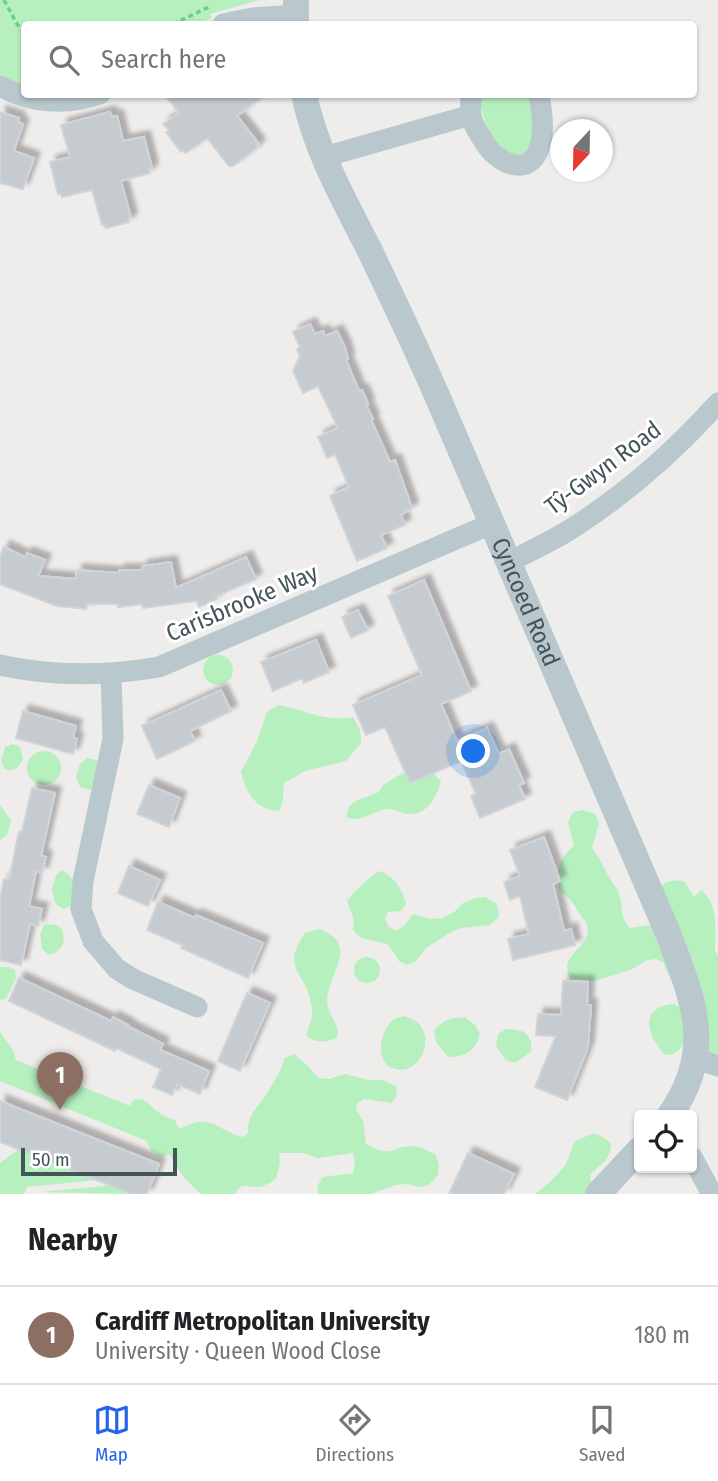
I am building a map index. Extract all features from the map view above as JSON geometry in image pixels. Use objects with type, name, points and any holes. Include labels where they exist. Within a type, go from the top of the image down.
[{"type":"street","points":[[238,21],[296,13]]},
{"type":"street","points":[[0,86],[21,95]]},
{"type":"street","points":[[29,98],[74,101],[85,98]]},
{"type":"street","name":"Cyncoed Road","points":[[305,98],[310,121],[324,157],[405,324],[493,523],[687,983],[706,1062],[673,1110]]},
{"type":"street","points":[[324,157],[471,105],[490,151],[510,165],[521,166],[531,162],[539,150],[542,131],[539,98]]},
{"type":"street","name":"Tŷ-Gwyn Road","points":[[509,562],[570,530],[618,496],[667,456],[718,403]]},
{"type":"street","name":"Carisbrooke Way","points":[[0,665],[49,673],[111,674],[159,667],[493,523]]},
{"type":"street","points":[[111,674],[113,739],[83,881],[81,909],[93,941],[117,969],[133,979],[197,1007]]},
{"type":"street","points":[[598,1194],[634,1155]]},
{"type":"street","points":[[697,1166],[712,1194]]},
{"type":"path","points":[[4,0],[21,29]]},
{"type":"path","points":[[179,21],[216,4]]},
{"type":"green space","points":[[0,0],[260,0],[210,14],[212,18],[205,21],[21,21],[21,85],[0,75]]},
{"type":"green space","points":[[480,98],[530,98],[533,133],[527,149],[521,154],[511,156],[489,129]]},
{"type":"green space","points":[[218,655],[229,659],[233,670],[229,681],[218,685],[207,681],[203,670],[207,659]]},
{"type":"green space","points":[[278,705],[323,717],[353,717],[360,730],[361,743],[346,761],[305,771],[284,783],[283,801],[279,811],[264,807],[253,799],[241,772],[257,741],[267,712]]},
{"type":"green space","points":[[13,744],[20,747],[23,759],[18,767],[10,771],[5,769],[1,760],[5,747]]},
{"type":"green space","points":[[44,751],[56,756],[61,768],[56,780],[44,785],[32,780],[27,768],[32,756]]},
{"type":"green space","points":[[87,758],[96,760],[102,766],[98,786],[89,790],[80,787],[76,777],[80,764]]},
{"type":"green space","points":[[410,772],[434,774],[441,781],[437,793],[426,808],[416,813],[406,814],[388,809],[357,819],[346,817],[349,806],[356,801],[379,792],[382,786],[399,775]]},
{"type":"green space","points":[[0,805],[11,820],[7,835],[0,840]]},
{"type":"green space","points":[[583,810],[595,814],[599,823],[592,848],[617,890],[624,920],[630,928],[649,925],[654,920],[658,890],[667,882],[684,881],[694,897],[701,890],[707,895],[715,917],[715,951],[718,955],[718,1064],[706,1060],[663,962],[648,960],[630,970],[595,981],[570,978],[568,962],[588,932],[587,924],[571,901],[559,890],[558,877],[562,860],[574,846],[568,822],[573,812]]},
{"type":"green space","points":[[63,870],[71,878],[74,890],[71,906],[63,909],[55,903],[52,890],[56,875]]},
{"type":"green space","points":[[380,871],[397,884],[406,904],[401,911],[388,912],[385,918],[388,926],[396,931],[404,926],[413,914],[431,919],[442,918],[475,898],[485,897],[496,903],[498,918],[490,925],[461,928],[451,932],[426,948],[415,962],[407,965],[399,961],[388,944],[361,938],[353,930],[354,920],[347,901]]},
{"type":"green space","points":[[45,924],[56,925],[62,929],[63,934],[60,948],[49,955],[42,949],[40,934]]},
{"type":"green space","points":[[319,929],[331,935],[338,943],[340,951],[327,1001],[338,1033],[337,1038],[325,1041],[306,1036],[312,1009],[294,956],[305,933]]},
{"type":"green space","points":[[367,957],[376,961],[380,970],[376,979],[367,983],[358,979],[354,970],[358,961]]},
{"type":"green space","points":[[0,967],[15,970],[16,978],[6,999],[0,1000]]},
{"type":"green space","points":[[674,1004],[681,1008],[684,1038],[679,1050],[665,1055],[650,1031],[649,1023],[655,1010]]},
{"type":"green space","points":[[404,1016],[414,1020],[424,1031],[425,1047],[422,1055],[411,1067],[395,1069],[384,1061],[382,1038],[395,1018]]},
{"type":"green space","points":[[465,1017],[475,1025],[480,1034],[476,1045],[460,1056],[448,1057],[436,1042],[434,1031],[448,1020]]},
{"type":"green space","points":[[506,1029],[522,1031],[531,1040],[531,1052],[515,1063],[506,1060],[496,1046],[498,1034]]},
{"type":"green space","points":[[0,1032],[13,1050],[16,1060],[130,1106],[133,1100],[144,1101],[175,1120],[179,1129],[206,1122],[243,1137],[248,1133],[251,1116],[272,1085],[285,1058],[294,1054],[318,1078],[329,1079],[345,1074],[369,1080],[383,1080],[396,1086],[397,1095],[392,1103],[364,1099],[357,1104],[356,1110],[363,1121],[366,1144],[381,1151],[412,1146],[424,1149],[435,1154],[439,1164],[438,1175],[429,1185],[419,1187],[407,1184],[370,1194],[319,1194],[317,1186],[323,1177],[353,1173],[353,1153],[318,1158],[303,1153],[279,1153],[280,1163],[276,1179],[266,1185],[243,1186],[235,1194],[201,1194],[184,1178],[169,1154],[161,1157],[150,1149],[147,1141],[0,1081]]},
{"type":"green space","points":[[594,1133],[611,1144],[609,1155],[590,1175],[591,1183],[585,1194],[535,1194],[565,1166],[575,1141]]},
{"type":"green space","points":[[19,1149],[97,1180],[27,1187],[24,1194],[0,1194],[0,1163]]},
{"type":"green space","points":[[106,1184],[129,1194],[40,1192],[105,1186]]},
{"type":"building","points":[[167,98],[261,98],[237,116],[259,144],[233,166],[229,166],[207,138],[186,153],[183,150],[181,152],[166,132],[170,131],[163,124],[179,113]]},
{"type":"building","points":[[0,112],[19,118],[18,122],[23,124],[14,151],[34,158],[23,189],[0,183]]},
{"type":"building","points":[[110,112],[112,117],[117,116],[123,141],[144,137],[152,168],[150,173],[121,181],[131,218],[128,219],[129,222],[106,228],[102,225],[92,190],[62,197],[58,194],[50,162],[70,157],[61,125]]},
{"type":"building","points":[[310,324],[315,334],[323,331],[325,336],[337,331],[359,391],[362,390],[368,404],[366,405],[373,419],[371,420],[390,462],[395,460],[412,508],[401,515],[405,525],[381,535],[387,548],[357,561],[330,496],[349,487],[335,454],[327,458],[318,437],[338,428],[318,386],[303,393],[293,371],[300,356],[297,349],[300,347],[293,332]]},
{"type":"building","points":[[4,547],[25,557],[27,553],[45,560],[38,576],[76,579],[77,570],[119,573],[119,570],[142,570],[142,566],[171,562],[176,588],[246,557],[256,579],[216,596],[217,599],[199,607],[197,601],[143,608],[142,604],[118,607],[118,604],[87,604],[86,609],[57,606],[0,584],[0,556]]},
{"type":"building","points":[[424,580],[471,691],[441,704],[457,741],[487,728],[499,754],[509,749],[524,783],[519,785],[525,799],[480,818],[471,796],[476,794],[461,761],[410,783],[385,727],[366,735],[353,705],[422,675],[388,596]]},
{"type":"building","points":[[358,610],[368,630],[351,638],[342,617]]},
{"type":"building","points":[[316,640],[329,672],[304,683],[302,678],[273,691],[261,662]]},
{"type":"building","points":[[221,690],[231,711],[190,731],[195,741],[157,759],[142,726]]},
{"type":"building","points":[[23,711],[76,726],[73,737],[77,739],[73,754],[16,738]]},
{"type":"building","points":[[149,785],[180,798],[169,827],[137,814]]},
{"type":"building","points":[[32,788],[55,793],[41,856],[46,857],[42,873],[36,871],[29,906],[42,909],[38,926],[30,924],[21,965],[0,960],[0,900],[4,879],[9,880]]},
{"type":"building","points":[[544,837],[560,881],[553,884],[564,931],[571,929],[575,945],[513,960],[508,939],[529,934],[520,896],[510,900],[504,882],[520,876],[510,850]]},
{"type":"building","points":[[129,866],[160,880],[148,906],[118,893]]},
{"type":"building","points":[[158,902],[263,943],[248,978],[147,930]]},
{"type":"building","points":[[19,978],[111,1021],[113,1017],[163,1044],[160,1050],[209,1071],[200,1094],[177,1084],[172,1095],[153,1087],[161,1069],[116,1048],[115,1051],[9,1001]]},
{"type":"building","points":[[563,981],[588,982],[587,1005],[591,1005],[588,1047],[567,1100],[535,1087],[556,1036],[536,1035],[538,1014],[561,1015]]},
{"type":"building","points":[[247,993],[270,1003],[240,1071],[218,1061]]},
{"type":"building","points":[[0,1101],[159,1164],[147,1194],[132,1194],[0,1142]]},
{"type":"building","points":[[468,1153],[514,1174],[504,1194],[449,1194]]},
{"type":"place","name":"Cardiff Metropolitan University","points":[[60,1110]]}]
